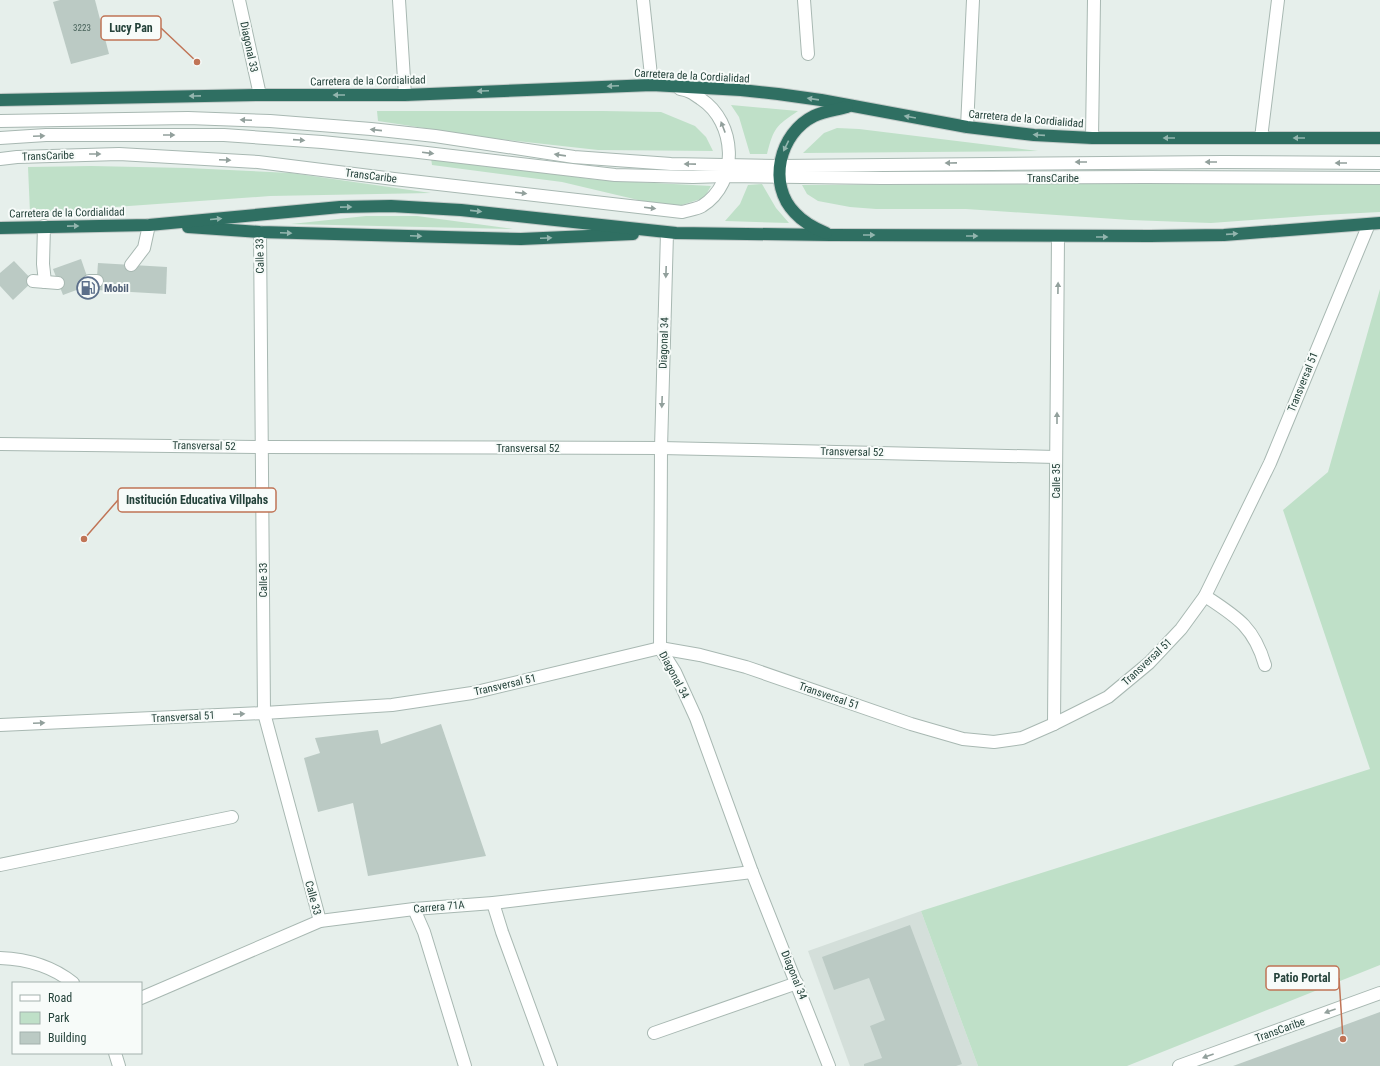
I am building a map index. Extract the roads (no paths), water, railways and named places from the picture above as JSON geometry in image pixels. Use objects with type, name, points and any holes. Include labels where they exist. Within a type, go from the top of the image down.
[{"type":"highway","name":"Carretera de la Cordialidad","points":[[0,100],[260,95],[404,95],[652,85],[741,90],[821,100],[967,127],[1011,133],[1092,138],[1380,138]]},
{"type":"highway","points":[[830,235],[808,225],[794,212],[784,196],[779,172],[785,146],[797,128],[814,116],[852,106]]},
{"type":"highway","name":"Carretera de la Cordialidad","points":[[0,228],[149,225],[340,207],[390,206],[461,210],[672,233],[1058,237],[1224,235],[1374,224]]},
{"type":"highway","points":[[149,225],[260,232],[521,239],[672,233]]},
{"type":"street","name":"Diagonal 33","points":[[239,0],[260,95]]},
{"type":"street","points":[[399,0],[404,95]]},
{"type":"street","points":[[643,0],[652,85]]},
{"type":"street","points":[[804,0],[808,54]]},
{"type":"street","points":[[967,127],[973,0]]},
{"type":"street","points":[[1092,138],[1094,0]]},
{"type":"street","points":[[1261,138],[1278,0]]},
{"type":"street","name":"TransCaribe","points":[[0,159],[17,156],[119,154],[258,162],[682,212],[700,207],[710,201],[718,190],[727,170],[730,146],[723,123],[709,104],[688,90],[652,85]]},
{"type":"street","name":"TransCaribe","points":[[0,121],[188,118],[270,121],[371,129],[434,136],[574,157],[671,164],[727,170],[779,172],[1380,178]]},
{"type":"street","name":"TransCaribe","points":[[0,138],[46,136],[224,135],[410,150],[615,174],[693,177],[727,170]]},
{"type":"street","name":"TransCaribe","points":[[779,172],[1100,162],[1380,163]]},
{"type":"street","name":"Transversal 51","points":[[0,725],[264,713],[392,705],[472,693],[660,648],[700,655],[746,667],[911,724],[963,739],[994,742],[1022,738],[1108,697],[1149,663],[1181,629],[1205,596],[1270,463],[1374,224]]},
{"type":"street","points":[[131,265],[144,248],[149,225]]},
{"type":"street","points":[[44,226],[43,264],[39,282],[58,283]]},
{"type":"street","name":"Calle 33","points":[[260,232],[264,713],[320,921]]},
{"type":"street","name":"Diagonal 34","points":[[672,233],[661,448],[660,648],[675,672],[696,718],[752,872],[829,1066]]},
{"type":"street","name":"Calle 35","points":[[1054,724],[1058,237]]},
{"type":"street","name":"Transversal 52","points":[[0,444],[262,447],[661,448],[1056,457]]},
{"type":"street","points":[[1205,596],[1234,615],[1244,625],[1256,641],[1265,665]]},
{"type":"street","points":[[0,865],[232,817]]},
{"type":"street","name":"Carrera 71A","points":[[142,998],[320,921],[414,909],[493,903],[752,872]]},
{"type":"street","points":[[493,903],[502,932],[551,1066]]},
{"type":"street","points":[[414,909],[424,932],[465,1066]]},
{"type":"street","points":[[0,958],[20,959],[48,967],[71,982]]},
{"type":"street","points":[[654,1033],[797,983]]},
{"type":"street","name":"TransCaribe","points":[[1180,1066],[1380,993]]},
{"type":"street","points":[[115,1054],[119,1066]]},
{"type":"place","name":"Lucy Pan","points":[[197,62]]},
{"type":"place","name":"Mobil","points":[[88,288]]},
{"type":"place","name":"Institución Educativa Villpahs","points":[[84,539]]},
{"type":"place","name":"Patio Portal","points":[[1343,1039]]}]
